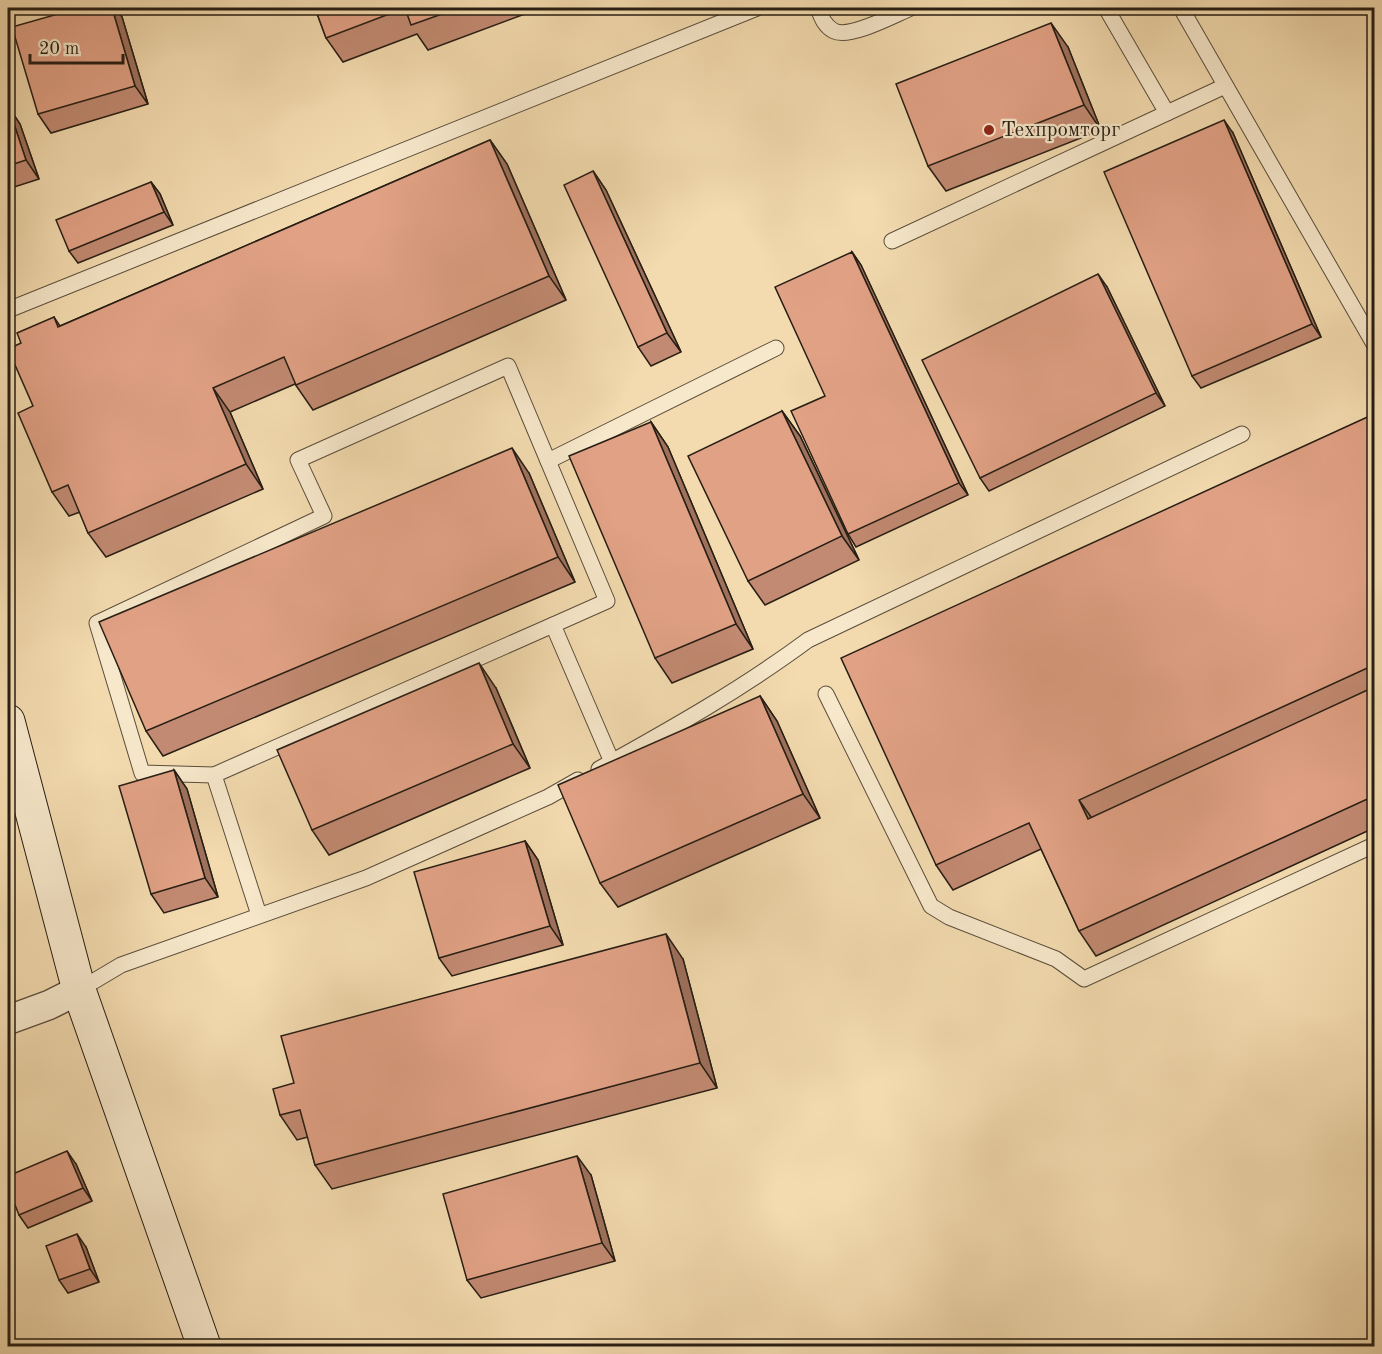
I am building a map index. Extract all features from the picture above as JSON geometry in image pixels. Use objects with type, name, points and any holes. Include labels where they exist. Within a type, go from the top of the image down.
[{"type":"street","points":[[8,721],[79,990],[204,1347]]},
{"type":"street","points":[[8,1020],[49,1005],[79,990]]},
{"type":"lane","points":[[8,310],[757,8]]},
{"type":"lane","points":[[818,8],[824,22],[834,31],[848,34],[911,8]]},
{"type":"lane","points":[[1106,8],[1167,113]]},
{"type":"lane","points":[[1181,8],[1374,344]]},
{"type":"lane","points":[[892,241],[1225,86]]},
{"type":"lane","points":[[548,460],[776,348]]},
{"type":"lane","points":[[508,366],[548,460],[606,601],[214,775],[142,773],[97,623],[324,516],[298,460],[508,366]]},
{"type":"lane","points":[[79,990],[121,965],[366,878],[548,797],[679,724],[771,668],[808,640],[1242,434]]},
{"type":"lane","points":[[553,625],[612,762]]},
{"type":"lane","points":[[826,694],[931,906],[949,917],[1056,959],[1084,979],[1374,845]]},
{"type":"lane","points":[[214,775],[259,915]]},
{"type":"building","points":[[79,8],[112,8],[135,86],[38,114],[12,27]]},
{"type":"building","points":[[315,8],[405,8],[326,38]]},
{"type":"building","points":[[405,8],[459,8],[411,25]]},
{"type":"building","points":[[1051,23],[1084,105],[928,166],[896,84]]},
{"type":"building","points":[[8,106],[26,160],[8,166]]},
{"type":"building","points":[[1224,120],[1312,324],[1192,376],[1104,172]]},
{"type":"building","points":[[490,140],[549,276],[296,385],[284,357],[213,388],[246,464],[88,533],[68,485],[52,492],[18,413],[33,406],[8,349],[21,343],[17,333],[54,317],[58,327]]},
{"type":"building","points":[[593,171],[667,333],[638,347],[564,185]]},
{"type":"building","points":[[151,182],[164,212],[69,251],[56,220]]},
{"type":"building","points":[[852,252],[959,483],[848,534],[791,411],[825,396],[775,287]]},
{"type":"building","points":[[1098,274],[1156,393],[980,478],[922,360]]},
{"type":"building","points":[[782,411],[842,536],[748,581],[688,456]]},
{"type":"building","points":[[1374,414],[1374,665],[1079,800],[1088,819],[1374,687],[1374,796],[1079,931],[1029,823],[936,865],[841,658]]},
{"type":"building","points":[[651,422],[736,624],[655,658],[569,456]]},
{"type":"building","points":[[512,448],[558,557],[146,731],[99,622]]},
{"type":"building","points":[[479,663],[513,744],[312,830],[277,750]]},
{"type":"building","points":[[760,696],[803,794],[600,883],[558,785]]},
{"type":"building","points":[[174,770],[205,878],[151,894],[119,786]]},
{"type":"building","points":[[525,841],[550,926],[439,958],[414,872]]},
{"type":"building","points":[[666,934],[700,1063],[315,1165],[300,1110],[280,1115],[273,1089],[294,1083],[281,1036]]},
{"type":"building","points":[[67,1151],[83,1188],[19,1215],[8,1187],[8,1176]]},
{"type":"building","points":[[577,1156],[602,1243],[467,1280],[443,1194]]},
{"type":"building","points":[[77,1234],[90,1269],[59,1280],[46,1246]]},
{"type":"place","name":"Техпромторг","points":[[989,130]]}]
